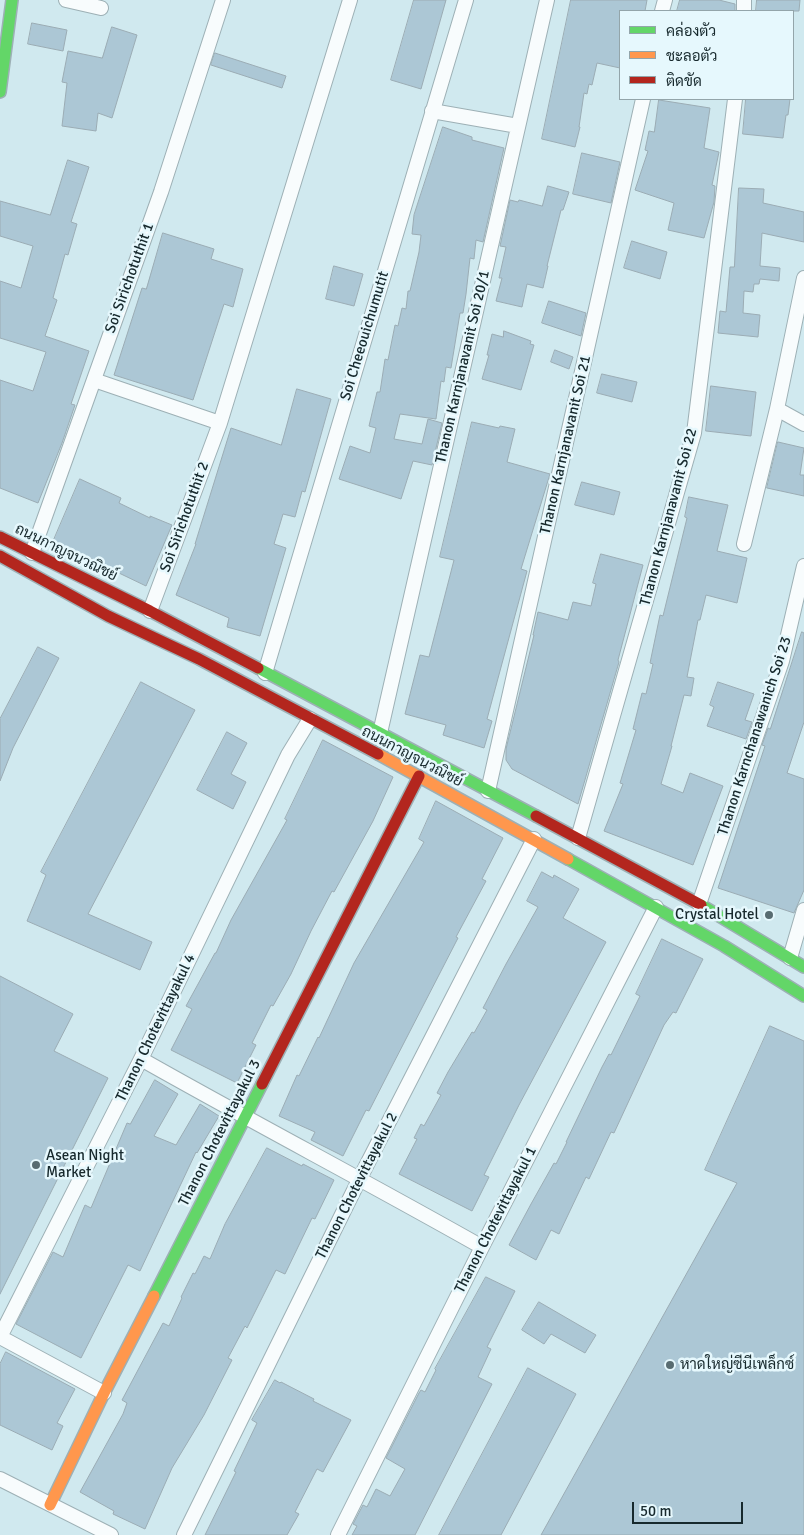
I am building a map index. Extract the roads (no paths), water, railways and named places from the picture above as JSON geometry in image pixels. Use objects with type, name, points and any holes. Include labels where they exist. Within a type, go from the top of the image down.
[{"type":"main road","points":[[0,92],[12,0]]},
{"type":"main road","name":"ถนนกาญจนวณิชย์","points":[[0,537],[150,611],[578,838],[699,904],[804,967]]},
{"type":"main road","name":"ถนนกาญจนวณิชย์","points":[[0,556],[108,616],[199,659],[419,776],[515,831],[534,839],[560,856],[656,907],[724,946],[804,996]]},
{"type":"main road","name":"Thanon Chotevittayakul 3","points":[[50,1505],[104,1393],[246,1118],[419,776],[426,758]]},
{"type":"main road","points":[[534,839],[545,822]]},
{"type":"street","points":[[66,0],[101,8]]},
{"type":"street","name":"Soi Sirichotuthit 1","points":[[32,554],[161,192],[223,0]]},
{"type":"street","name":"Soi Sirichotuthit 2","points":[[150,611],[220,423],[350,0]]},
{"type":"street","name":"Soi Cheeouichumutit","points":[[265,673],[466,0]]},
{"type":"street","name":"Thanon Karnjanavanit Soi 20/1","points":[[380,733],[547,0]]},
{"type":"street","name":"Thanon Karnjanavanit Soi 21","points":[[488,791],[643,100]]},
{"type":"street","name":"Thanon Karnjanavanit Soi 22","points":[[578,838],[694,433],[735,100]]},
{"type":"street","points":[[432,111],[518,126]]},
{"type":"street","points":[[744,544],[777,409],[804,278]]},
{"type":"street","points":[[94,380],[220,423]]},
{"type":"street","points":[[777,409],[804,424]]},
{"type":"street","name":"Thanon Karnchanawanich Soi 23","points":[[699,904],[800,604],[804,566]]},
{"type":"street","name":"Thanon Chotevittayakul 4","points":[[0,1337],[141,1059],[288,755],[310,719]]},
{"type":"street","name":"Thanon Chotevittayakul 2","points":[[184,1535],[360,1178],[534,839]]},
{"type":"street","name":"Thanon Chotevittayakul 1","points":[[338,1535],[482,1247],[656,907]]},
{"type":"street","points":[[790,958],[804,910]]},
{"type":"street","points":[[141,1059],[246,1118],[360,1178],[482,1247]]},
{"type":"street","points":[[0,1337],[104,1393]]},
{"type":"street","points":[[0,1479],[111,1535]]},
{"type":"place","name":"Crystal Hotel","points":[[769,915]]},
{"type":"place","name":"Asean Night Market","points":[[36,1165]]},
{"type":"place","name":"หาดใหญ่ซีนีเพล็กซ์","points":[[670,1365]]}]
